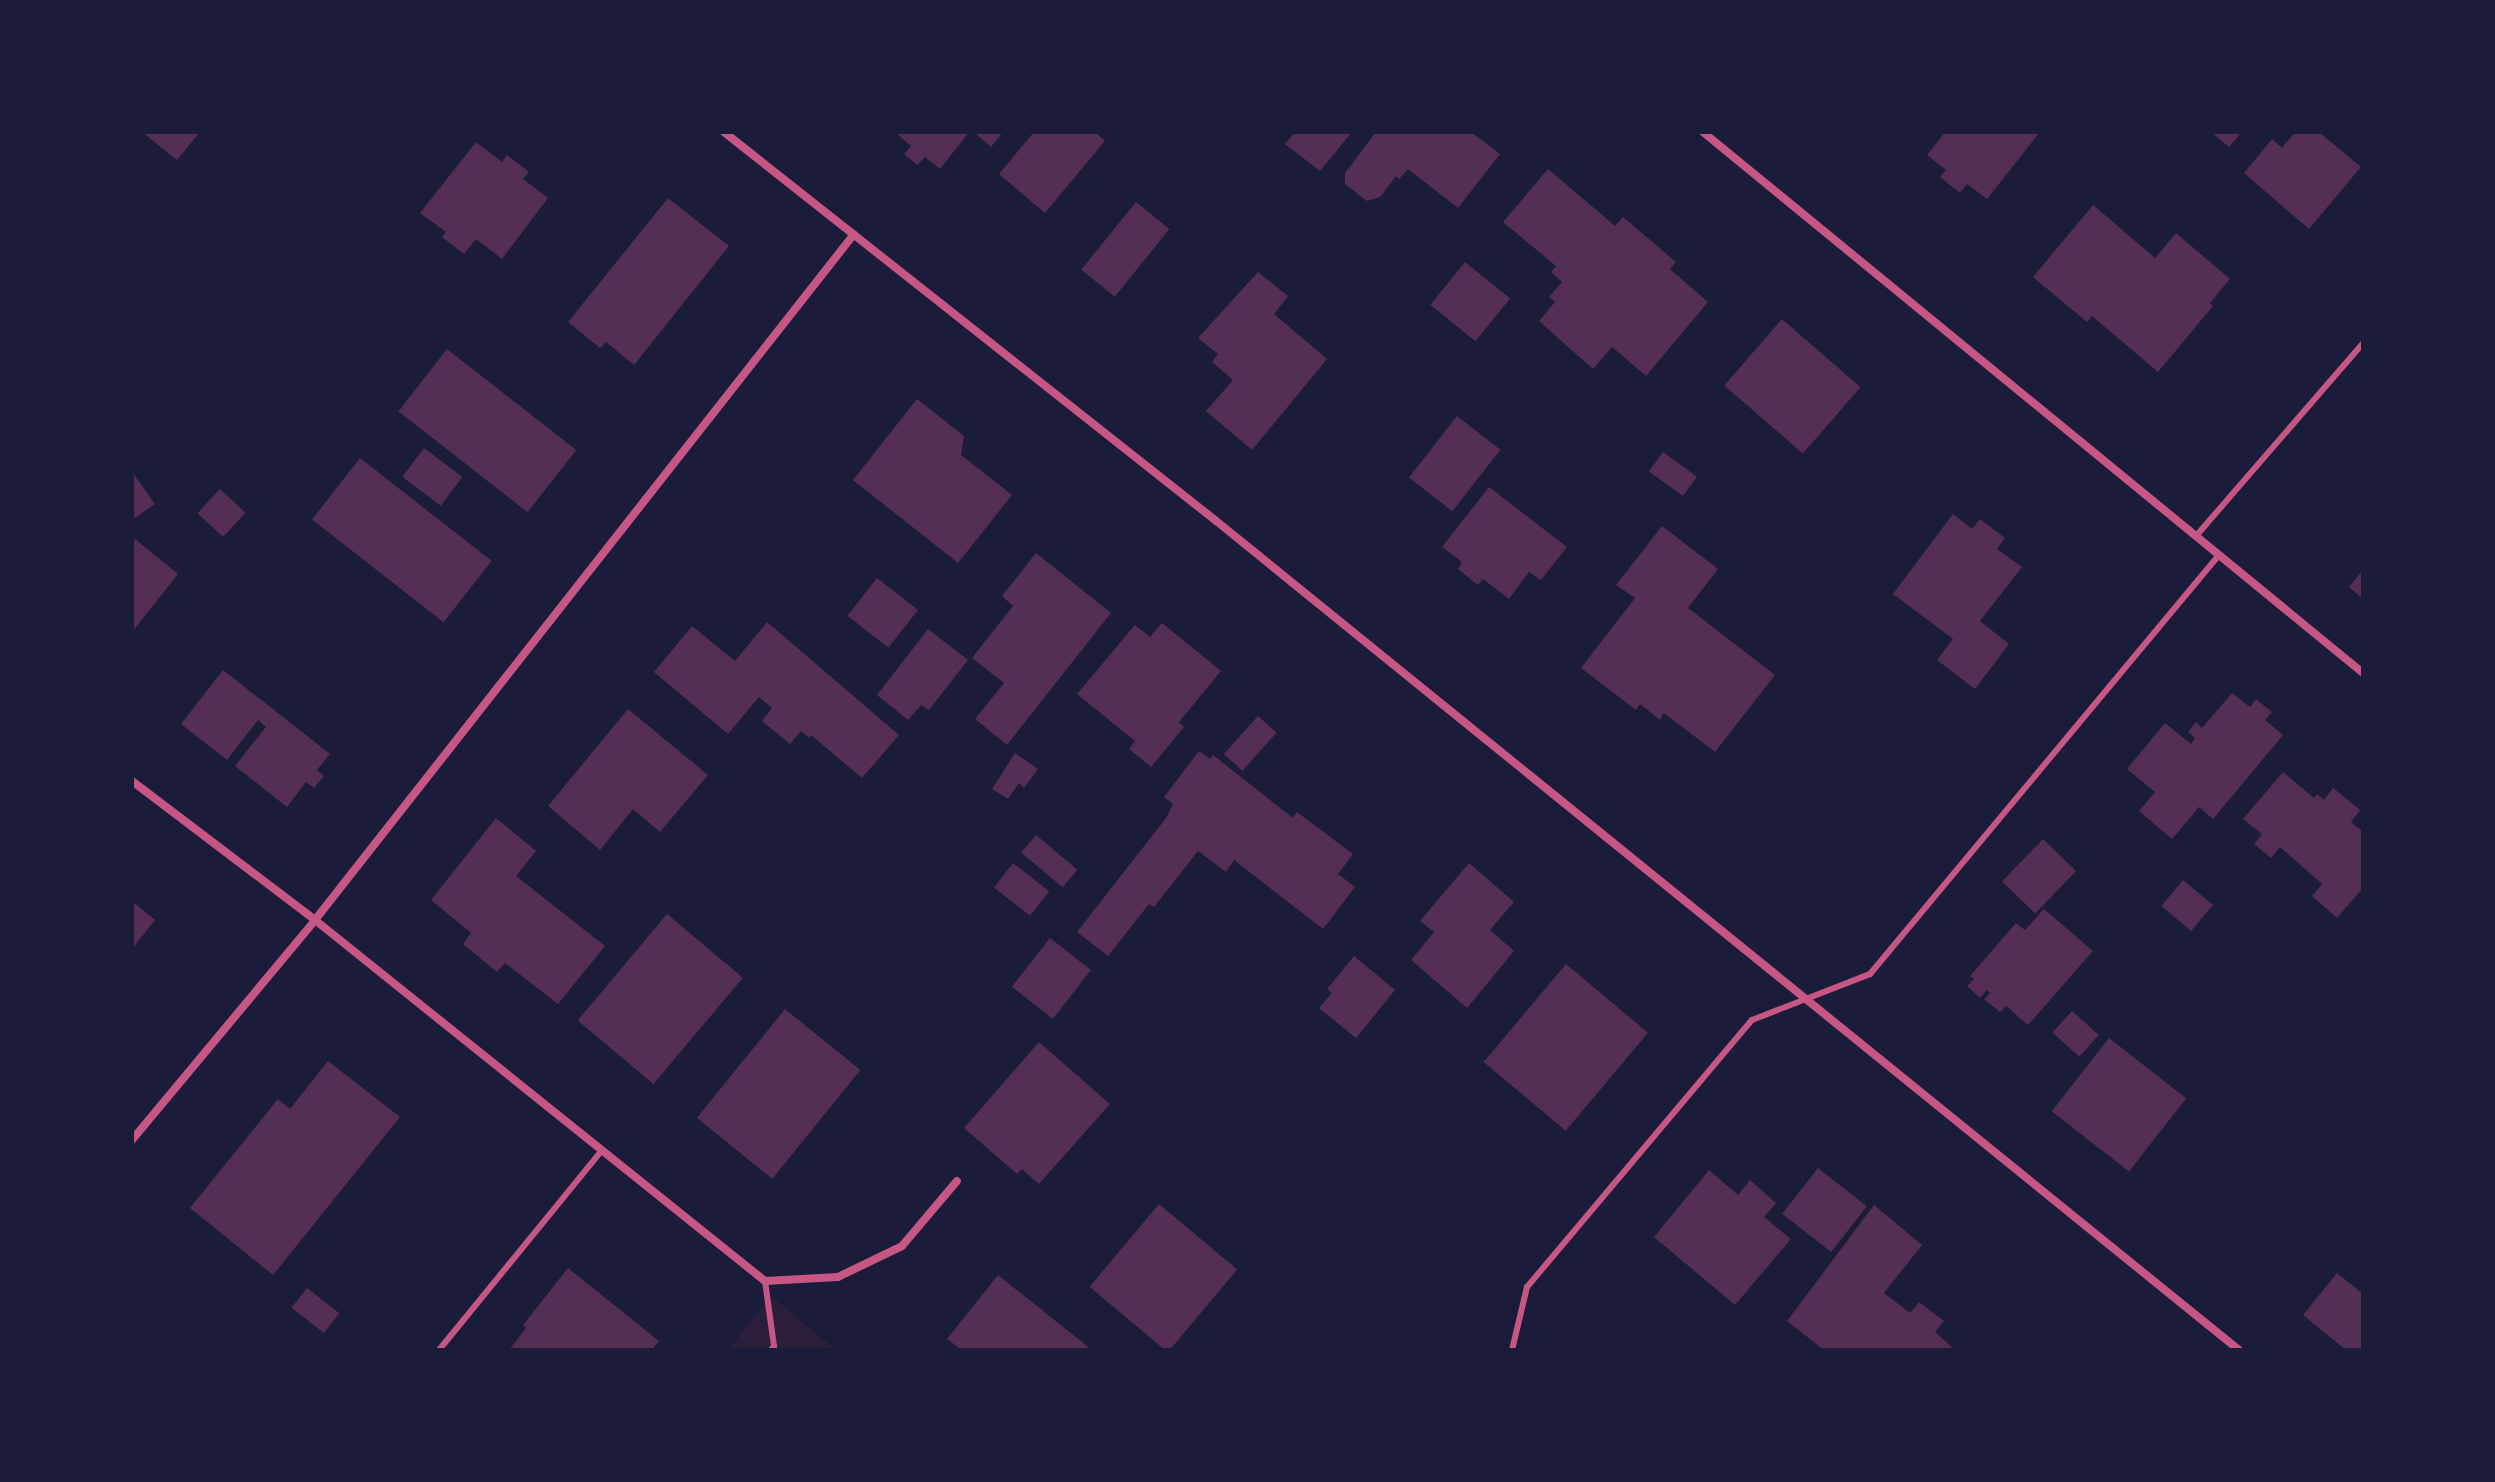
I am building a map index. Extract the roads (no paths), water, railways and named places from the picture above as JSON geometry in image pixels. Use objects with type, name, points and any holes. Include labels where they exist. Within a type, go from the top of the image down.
[{"type":"street","points":[[724,132],[1228,529],[2239,1350]]},
{"type":"street","points":[[1703,132],[2363,673]]},
{"type":"street","points":[[132,1140],[315,920],[854,234]]},
{"type":"street","points":[[132,781],[315,920],[765,1281],[838,1277],[902,1246],[957,1181]]},
{"type":"lane","points":[[2196,536],[2363,343]]},
{"type":"lane","points":[[1512,1350],[1527,1287],[1752,1020],[1870,974],[2219,555]]},
{"type":"lane","points":[[439,1350],[602,1150]]},
{"type":"lane","points":[[765,1281],[774,1346],[771,1350]]}]
